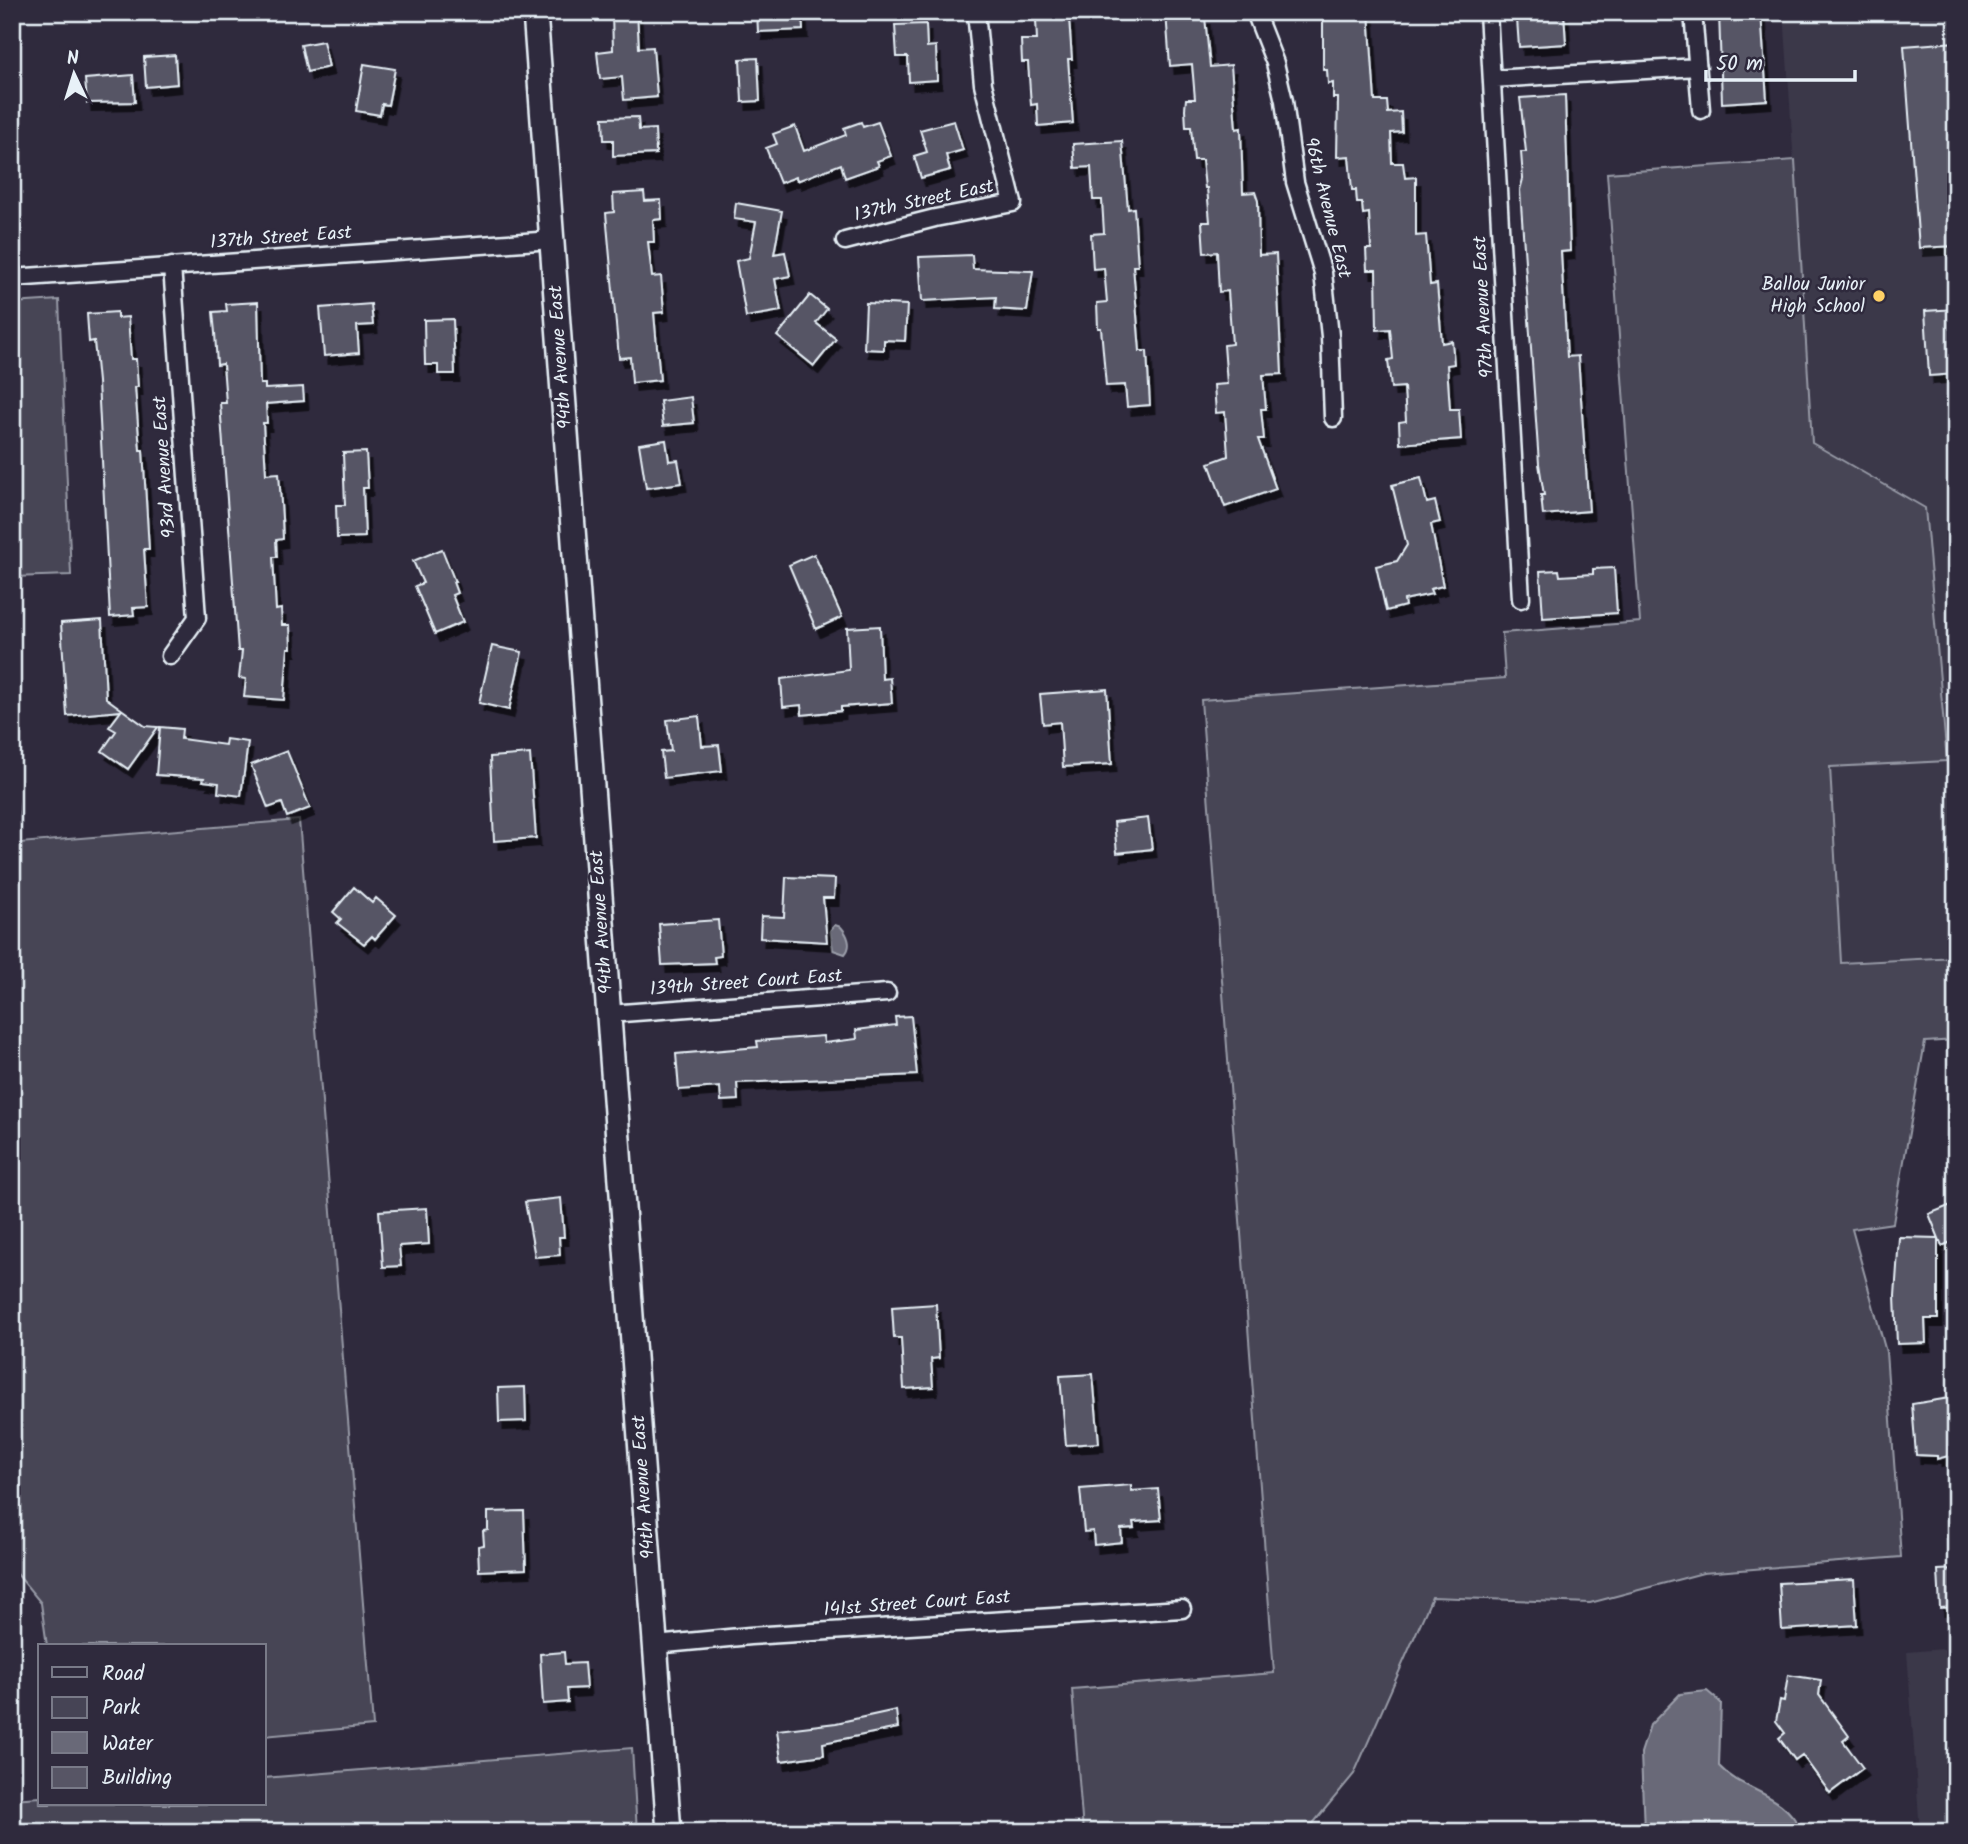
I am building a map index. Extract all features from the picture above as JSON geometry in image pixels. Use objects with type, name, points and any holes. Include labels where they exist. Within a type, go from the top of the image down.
[{"type":"main road","name":"94th Avenue East","points":[[535,12],[669,1832]]},
{"type":"street","name":"137th Street East","points":[[845,241],[1013,203],[984,84],[976,12]]},
{"type":"street","name":"96th Avenue East","points":[[1255,12],[1281,88],[1295,182],[1323,273],[1330,336],[1333,418]]},
{"type":"street","name":"97th Avenue East","points":[[1488,12],[1521,599]]},
{"type":"street","points":[[1693,12],[1701,110]]},
{"type":"street","points":[[1492,79],[1698,67]]},
{"type":"street","name":"137th Street East","points":[[12,278],[552,240]]},
{"type":"street","name":"93rd Avenue East","points":[[170,656],[197,618],[172,266]]},
{"type":"street","name":"139th Street Court East","points":[[609,1014],[887,993]]},
{"type":"street","name":"141st Street Court East","points":[[655,1645],[750,1636],[1182,1609]]},
{"type":"shaded area","name":"Ballou Junior High School","points":[[1784,12],[1956,12],[1956,957],[1841,964],[1830,767],[1946,761],[1925,508],[1812,443]]},
{"type":"shaded area","points":[[1956,1648],[1956,1832],[1920,1832],[1907,1652]]},
{"type":"green space","points":[[1795,160],[1812,443],[1925,508],[1947,761],[1830,767],[1841,963],[1956,957],[1956,1040],[1925,1042],[1893,1223],[1852,1229],[1886,1352],[1901,1557],[1703,1573],[1590,1603],[1432,1597],[1354,1774],[1306,1832],[1083,1832],[1072,1689],[1274,1673],[1201,700],[1505,678],[1502,633],[1640,622],[1607,173]]},
{"type":"green space","points":[[59,300],[71,575],[12,577],[12,303]]},
{"type":"green space","points":[[12,754],[20,843],[299,820],[373,1726],[266,1736],[266,1644],[47,1644],[41,1603],[12,1568]]},
{"type":"green space","points":[[632,1748],[637,1832],[12,1832],[12,1799],[38,1797],[38,1806],[266,1806],[266,1778]]},
{"type":"water","points":[[835,925],[841,927],[848,940],[849,947],[845,954],[833,950],[830,930]]},
{"type":"water","points":[[1707,1691],[1721,1703],[1719,1766],[1740,1782],[1785,1808],[1802,1832],[1644,1832],[1641,1753],[1650,1725],[1680,1694]]},
{"type":"building","points":[[612,12],[637,12],[639,48],[653,47],[657,97],[624,100],[622,77],[600,79],[597,52],[613,50]]},
{"type":"building","points":[[757,12],[802,12],[803,30],[758,32]]},
{"type":"building","points":[[1166,12],[1199,12],[1199,17],[1205,17],[1210,67],[1231,65],[1236,129],[1241,128],[1243,193],[1255,192],[1258,201],[1259,255],[1276,254],[1282,374],[1263,375],[1266,409],[1261,409],[1264,439],[1258,439],[1276,489],[1225,507],[1209,463],[1228,456],[1225,412],[1216,413],[1214,385],[1227,384],[1224,345],[1232,344],[1228,291],[1219,292],[1217,252],[1204,253],[1202,222],[1210,222],[1207,188],[1202,160],[1194,160],[1191,127],[1186,127],[1186,99],[1195,99],[1192,64],[1170,66]]},
{"type":"building","points":[[1323,12],[1369,12],[1375,101],[1387,101],[1388,113],[1401,112],[1402,132],[1391,133],[1392,163],[1403,163],[1405,178],[1416,177],[1416,236],[1426,235],[1430,285],[1437,284],[1442,343],[1452,341],[1454,364],[1447,365],[1450,409],[1459,409],[1461,439],[1400,444],[1399,422],[1406,421],[1404,387],[1391,388],[1388,360],[1393,359],[1390,329],[1377,330],[1376,270],[1367,270],[1366,249],[1371,249],[1369,213],[1363,214],[1362,203],[1357,203],[1356,190],[1352,190],[1349,156],[1337,157],[1338,98],[1333,98],[1333,83],[1328,84],[1327,70],[1323,70]]},
{"type":"building","points":[[1521,12],[1564,12],[1566,44],[1519,47],[1517,19],[1521,19]]},
{"type":"building","points":[[1719,12],[1761,12],[1767,100],[1722,103]]},
{"type":"building","points":[[1069,18],[1072,59],[1068,59],[1073,123],[1038,126],[1037,104],[1031,105],[1028,62],[1022,62],[1021,40],[1037,40],[1036,20]]},
{"type":"building","points":[[926,24],[927,47],[936,46],[937,80],[909,82],[908,57],[897,57],[895,25]]},
{"type":"building","points":[[323,41],[329,67],[307,72],[301,45]]},
{"type":"building","points":[[1956,42],[1956,246],[1919,248],[1904,46]]},
{"type":"building","points":[[175,55],[177,84],[146,87],[144,57]]},
{"type":"building","points":[[758,58],[760,101],[742,102],[740,59]]},
{"type":"building","points":[[364,64],[395,69],[388,105],[382,104],[380,115],[356,111]]},
{"type":"building","points":[[133,75],[135,102],[87,103],[85,79]]},
{"type":"building","points":[[1565,95],[1570,251],[1561,252],[1567,357],[1578,356],[1589,511],[1543,515],[1541,495],[1544,495],[1539,464],[1520,190],[1523,179],[1521,152],[1526,152],[1520,98]]},
{"type":"building","points":[[638,117],[639,130],[655,129],[656,154],[613,156],[613,140],[604,140],[603,118]]},
{"type":"building","points":[[954,121],[963,150],[946,155],[950,170],[921,178],[914,156],[927,152],[920,130]]},
{"type":"building","points":[[861,122],[863,127],[878,122],[891,156],[877,161],[879,166],[845,178],[841,164],[797,181],[796,177],[780,183],[766,148],[777,144],[773,134],[795,126],[804,151],[846,135],[844,128]]},
{"type":"building","points":[[1122,141],[1128,209],[1134,208],[1138,266],[1133,266],[1140,351],[1147,351],[1150,405],[1127,407],[1125,385],[1106,386],[1101,328],[1098,328],[1097,303],[1107,302],[1104,268],[1093,269],[1091,234],[1104,233],[1102,200],[1093,200],[1091,167],[1075,168],[1073,144]]},
{"type":"building","points":[[644,192],[645,201],[661,200],[662,219],[653,220],[654,242],[648,242],[652,277],[661,276],[664,312],[654,313],[660,380],[632,383],[630,357],[619,358],[606,213],[614,212],[613,194]]},
{"type":"building","points":[[736,203],[782,211],[774,254],[785,252],[790,276],[775,279],[781,311],[746,317],[736,261],[749,258],[756,222],[734,219]]},
{"type":"building","points":[[972,255],[973,269],[1033,271],[1027,311],[995,309],[996,297],[922,301],[919,257]]},
{"type":"building","points":[[810,295],[827,309],[816,323],[836,339],[814,366],[777,336]]},
{"type":"building","points":[[258,302],[260,384],[265,384],[265,389],[303,387],[304,401],[266,404],[267,423],[263,423],[266,474],[279,473],[283,539],[276,540],[277,557],[273,557],[276,610],[281,609],[282,625],[290,625],[291,648],[288,648],[284,700],[244,697],[246,679],[239,678],[242,651],[238,651],[220,403],[226,403],[223,364],[217,365],[213,312],[227,311],[226,304]]},
{"type":"building","points":[[866,303],[907,305],[905,341],[884,340],[884,350],[864,349]]},
{"type":"building","points":[[371,304],[373,325],[357,326],[359,353],[324,356],[320,308]]},
{"type":"building","points":[[1956,309],[1956,374],[1929,376],[1925,311]]},
{"type":"building","points":[[117,312],[117,318],[128,317],[131,359],[136,359],[138,387],[135,387],[140,450],[143,450],[149,549],[144,549],[148,607],[133,608],[134,615],[110,617],[98,382],[94,341],[89,342],[87,314]]},
{"type":"building","points":[[453,319],[455,374],[438,374],[438,365],[425,365],[424,320]]},
{"type":"building","points":[[691,397],[694,423],[663,426],[660,401]]},
{"type":"building","points":[[666,440],[669,461],[678,460],[682,483],[646,488],[639,444]]},
{"type":"building","points":[[366,452],[368,488],[363,488],[365,537],[337,538],[336,505],[345,505],[343,453]]},
{"type":"building","points":[[1421,478],[1427,503],[1435,501],[1440,522],[1431,524],[1443,586],[1430,589],[1432,594],[1404,600],[1405,606],[1386,611],[1376,566],[1397,561],[1407,545],[1392,485]]},
{"type":"building","points":[[442,549],[455,582],[457,593],[452,595],[463,622],[435,634],[415,586],[423,583],[413,561]]},
{"type":"building","points":[[814,554],[842,617],[816,629],[789,565]]},
{"type":"building","points":[[1614,568],[1617,613],[1543,618],[1540,571],[1559,570],[1560,576],[1593,574],[1593,569]]},
{"type":"building","points":[[102,620],[106,698],[145,726],[158,727],[128,769],[102,751],[116,731],[109,727],[121,711],[67,716],[61,623]]},
{"type":"building","points":[[880,626],[882,679],[890,678],[892,703],[841,707],[841,711],[802,715],[801,705],[783,707],[781,679],[849,670],[847,628]]},
{"type":"building","points":[[492,646],[522,652],[509,710],[479,703]]},
{"type":"building","points":[[1107,689],[1112,764],[1063,767],[1060,722],[1043,724],[1040,694]]},
{"type":"building","points":[[699,716],[702,746],[719,745],[722,771],[664,778],[661,752],[671,751],[667,720]]},
{"type":"building","points":[[160,727],[182,729],[181,739],[225,745],[226,739],[248,742],[241,796],[218,793],[219,783],[203,781],[204,778],[156,775]]},
{"type":"building","points":[[287,751],[310,808],[287,817],[282,803],[268,808],[251,765]]},
{"type":"building","points":[[530,754],[536,838],[494,841],[490,757]]},
{"type":"building","points":[[1148,818],[1152,849],[1117,853],[1114,822]]},
{"type":"building","points":[[786,877],[835,879],[834,898],[823,898],[827,942],[760,938],[761,916],[784,917]]},
{"type":"building","points":[[354,887],[372,903],[376,898],[396,915],[375,939],[372,936],[364,944],[337,923],[341,919],[333,912]]},
{"type":"building","points":[[718,920],[721,956],[714,957],[715,963],[662,965],[659,924]]},
{"type":"building","points":[[911,1016],[917,1075],[737,1083],[738,1100],[721,1101],[720,1087],[679,1090],[676,1054],[758,1047],[757,1041],[823,1036],[824,1043],[857,1039],[856,1030],[896,1025],[895,1017]]},
{"type":"building","points":[[561,1198],[564,1237],[559,1237],[560,1255],[535,1257],[525,1202]]},
{"type":"building","points":[[1956,1203],[1956,1240],[1942,1246],[1929,1214]]},
{"type":"building","points":[[427,1208],[429,1244],[399,1246],[401,1266],[383,1267],[379,1211]]},
{"type":"building","points":[[1899,1237],[1938,1238],[1938,1319],[1925,1319],[1926,1343],[1897,1344],[1895,1296]]},
{"type":"building","points":[[936,1304],[939,1358],[931,1359],[933,1387],[904,1389],[901,1338],[894,1338],[892,1307]]},
{"type":"building","points":[[1093,1374],[1099,1443],[1066,1445],[1060,1376]]},
{"type":"building","points":[[525,1387],[526,1421],[499,1422],[498,1388]]},
{"type":"building","points":[[1956,1397],[1956,1454],[1937,1459],[1937,1456],[1916,1455],[1912,1404]]},
{"type":"building","points":[[1131,1485],[1131,1491],[1158,1489],[1161,1520],[1133,1522],[1134,1528],[1121,1529],[1122,1542],[1094,1545],[1093,1531],[1084,1532],[1080,1489]]},
{"type":"building","points":[[524,1511],[526,1569],[479,1571],[478,1546],[484,1545],[483,1531],[488,1530],[488,1512]]},
{"type":"building","points":[[1956,1569],[1956,1607],[1940,1608],[1938,1570]]},
{"type":"building","points":[[1854,1579],[1857,1625],[1782,1630],[1779,1583]]},
{"type":"building","points":[[564,1652],[565,1664],[584,1663],[586,1688],[567,1689],[568,1702],[543,1704],[540,1654]]},
{"type":"building","points":[[1788,1675],[1821,1680],[1819,1695],[1849,1736],[1843,1741],[1863,1768],[1830,1793],[1802,1755],[1795,1760],[1779,1738],[1785,1733],[1776,1721],[1780,1700],[1784,1701]]},
{"type":"building","points":[[896,1710],[898,1728],[823,1743],[824,1755],[781,1761],[777,1730],[836,1723]]},
{"type":"place","name":"Ballou Junior High School","points":[[1879,296]]}]
